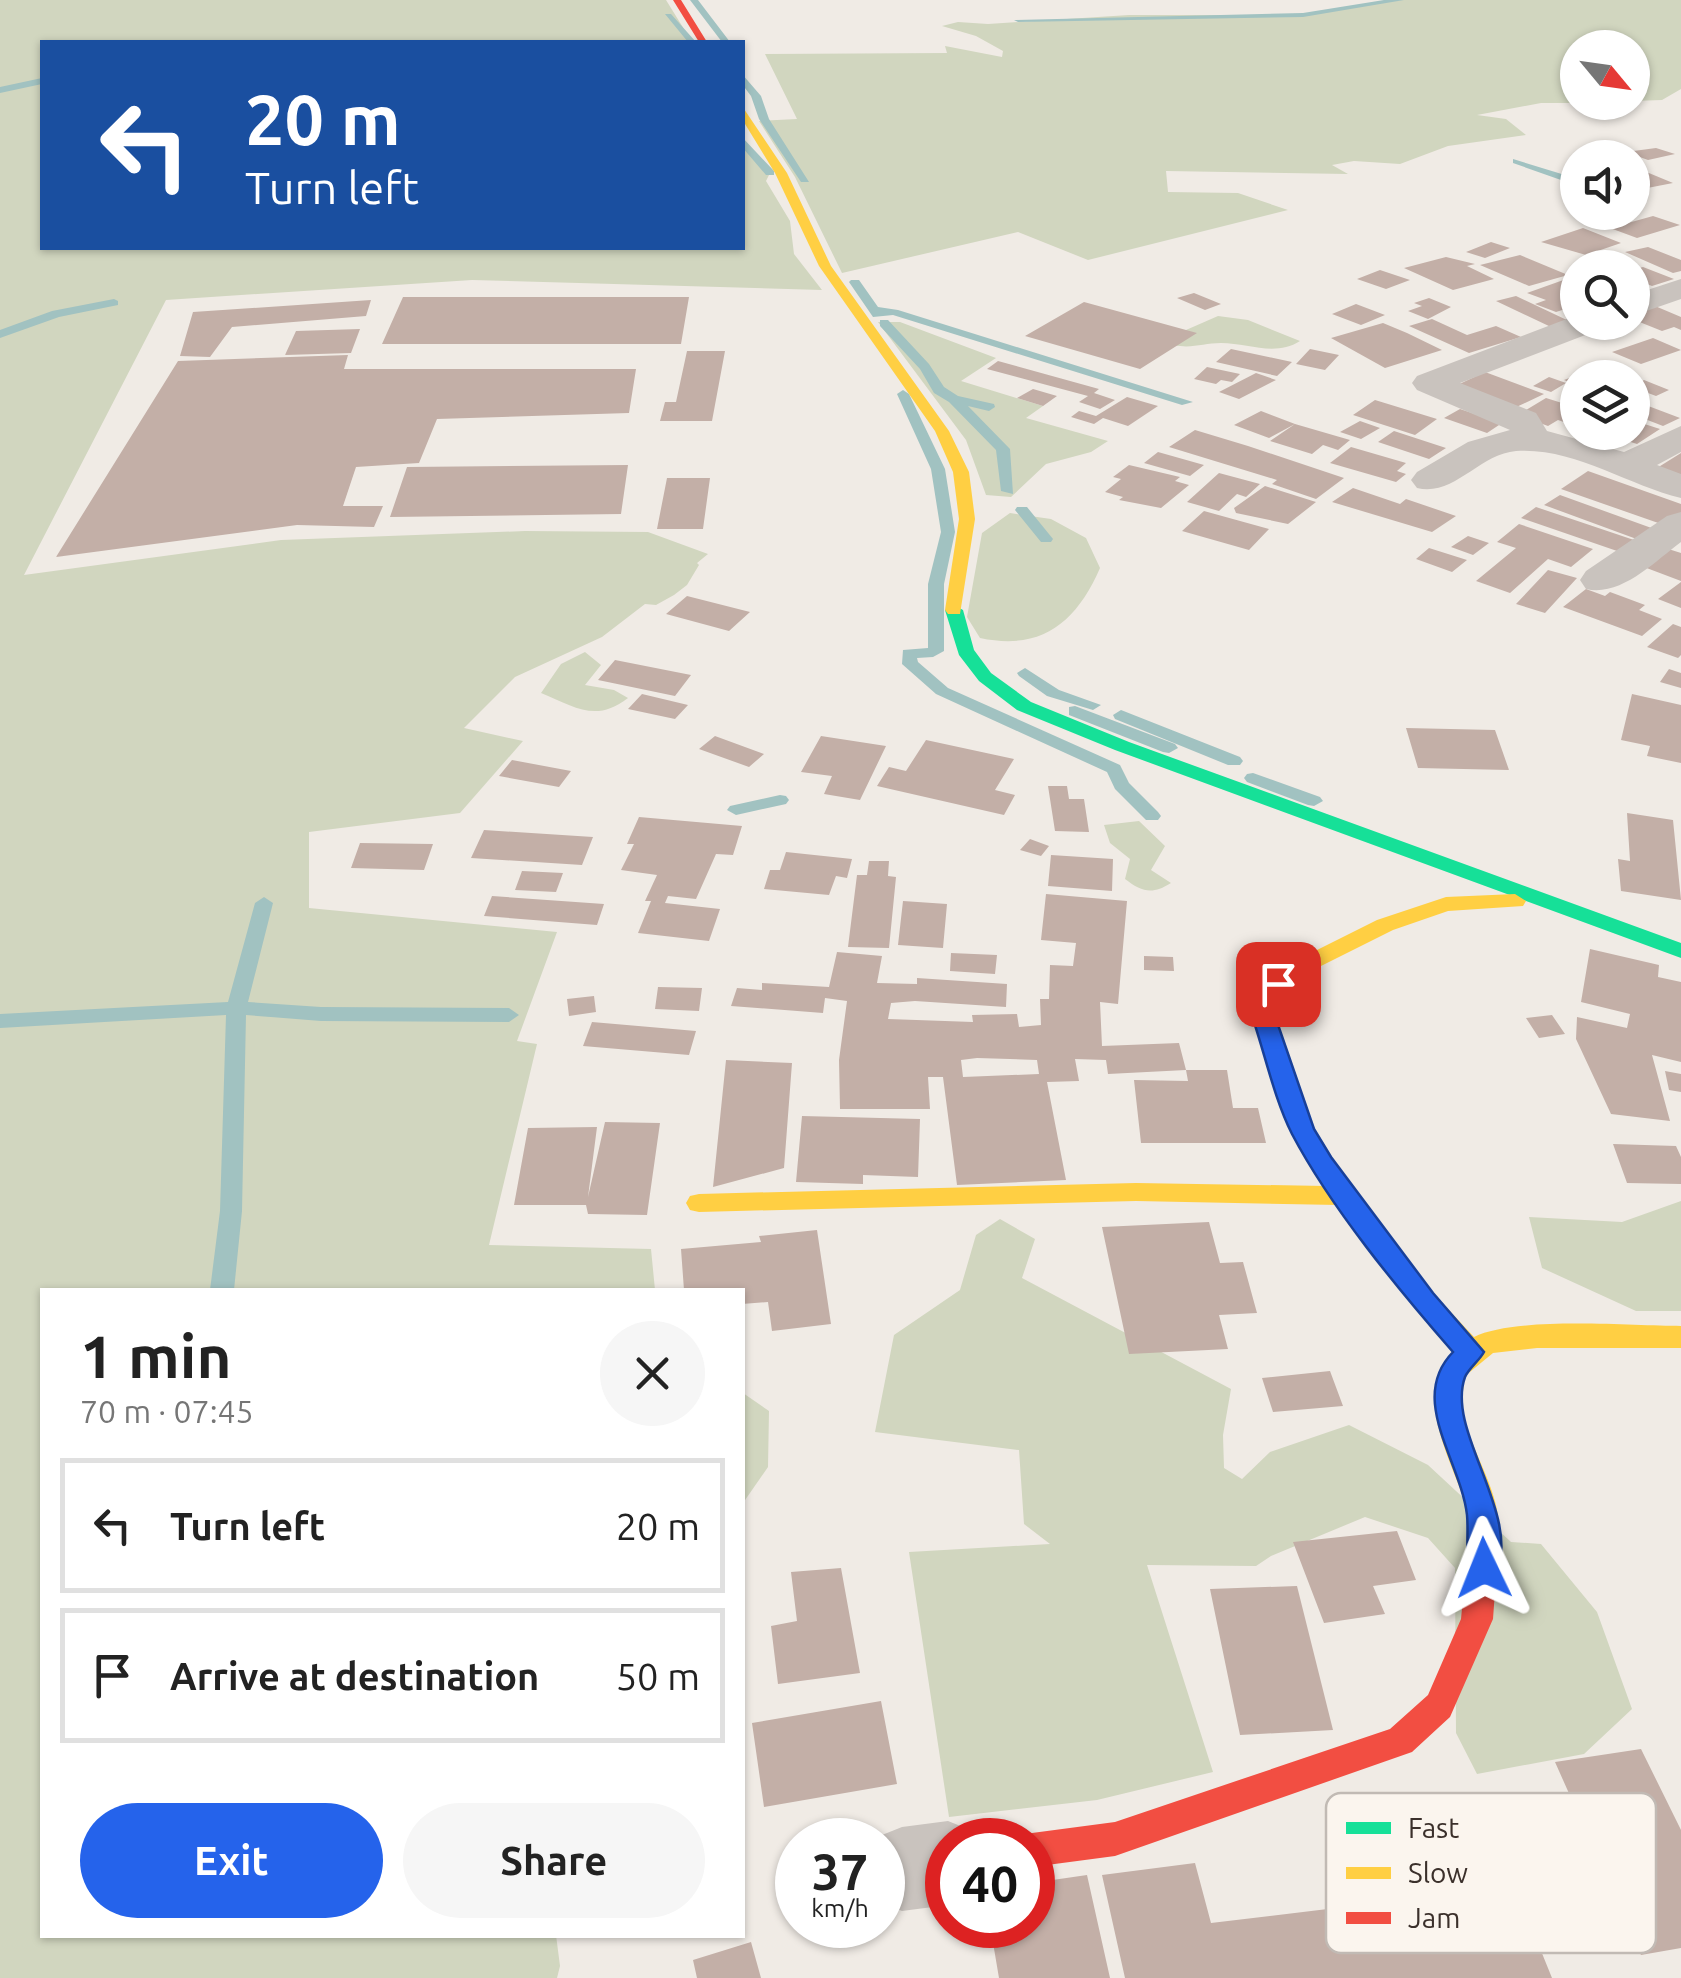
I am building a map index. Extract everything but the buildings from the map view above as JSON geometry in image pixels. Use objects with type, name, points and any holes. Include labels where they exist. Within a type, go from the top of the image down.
[{"type":"street","points":[[678,0],[702,40]]},
{"type":"street","points":[[745,114],[781,173],[825,266],[942,431],[961,472],[966,520],[953,615],[965,651],[985,678],[1024,706],[1122,746],[1681,951]]},
{"type":"street","points":[[1650,299],[1681,288]]},
{"type":"street","points":[[1533,440],[1523,421],[1429,383],[1560,333]]},
{"type":"street","points":[[1625,467],[1681,437]]},
{"type":"street","points":[[1430,480],[1500,442],[1533,440],[1681,487]]},
{"type":"street","points":[[1601,580],[1681,524]]},
{"type":"street","points":[[1470,1352],[1424,1300],[1350,1196],[1322,1164],[1302,1130],[1264,1016],[1268,1000],[1291,972],[1419,910],[1446,904],[1538,900]]},
{"type":"street","points":[[700,1203],[1136,1192],[1350,1196]]},
{"type":"street","points":[[1055,1847],[1115,1839],[1400,1741],[1438,1706],[1477,1619],[1483,1589],[1486,1546],[1482,1512],[1448,1408],[1452,1371],[1470,1352],[1486,1343],[1537,1337],[1681,1336]]},
{"type":"green space","points":[[0,0],[666,0],[691,40],[40,40],[40,250],[745,250],[745,142],[770,173],[766,181],[790,221],[794,254],[822,290],[472,280],[166,300],[24,575],[281,540],[525,531],[648,532],[708,554],[697,563],[687,585],[674,595],[656,605],[645,604],[602,637],[515,677],[464,728],[523,741],[460,813],[309,832],[309,908],[557,932],[517,1041],[537,1044],[489,1245],[651,1249],[655,1288],[40,1288],[40,1938],[556,1938],[560,1966],[557,1978],[0,1978]]},
{"type":"green space","points":[[1400,0],[1681,0],[1681,89],[1662,100],[1650,100],[1650,30],[1560,30],[1560,103],[1477,115],[1506,119],[1526,135],[1448,146],[1400,164],[1354,161],[1332,165],[1348,174],[1166,171],[1168,192],[1238,193],[1288,210],[1088,260],[1018,232],[842,273],[795,177],[759,121],[797,119],[765,54],[947,53],[945,46],[1002,57],[1003,51],[976,36],[942,26],[958,22],[988,24],[1129,15],[1303,15]]},
{"type":"green space","points":[[1218,316],[1248,320],[1300,341],[1271,349],[1221,343],[1174,345],[1186,330]]},
{"type":"green space","points":[[878,322],[900,322],[996,358],[961,381],[1043,406],[1026,418],[1108,441],[1091,452],[1046,464],[1011,497],[986,495],[966,440]]},
{"type":"green space","points":[[1010,513],[1051,519],[1086,538],[1100,568],[1080,604],[1054,628],[1021,640],[980,638],[967,617],[982,533]]},
{"type":"green space","points":[[585,652],[601,665],[585,685],[614,690],[628,698],[606,710],[595,711],[541,693],[561,664]]},
{"type":"green space","points":[[1139,821],[1165,846],[1151,870],[1171,883],[1158,889],[1142,889],[1125,879],[1130,859],[1110,843],[1104,825]]},
{"type":"green space","points":[[1681,1201],[1681,1311],[1636,1311],[1542,1268],[1529,1217],[1622,1222]]},
{"type":"green space","points":[[1000,1219],[1035,1239],[1022,1278],[1231,1389],[1223,1435],[1224,1468],[1242,1479],[1270,1452],[1349,1425],[1428,1465],[1511,1542],[1541,1544],[1597,1612],[1632,1709],[1584,1754],[1477,1774],[1456,1733],[1455,1568],[1428,1538],[1365,1517],[1256,1566],[1147,1565],[1213,1772],[1097,1800],[949,1817],[909,1552],[1050,1544],[1024,1524],[1019,1450],[875,1432],[894,1335],[960,1290],[976,1235]]},
{"type":"green space","points":[[745,1394],[769,1411],[768,1467],[745,1500]]},
{"type":"waterway","points":[[694,0],[724,40]]},
{"type":"waterway","points":[[1018,20],[1303,15],[1400,0]]},
{"type":"waterway","points":[[668,16],[690,40]]},
{"type":"waterway","points":[[0,90],[40,81]]},
{"type":"waterway","points":[[745,81],[756,96],[764,119],[805,180]]},
{"type":"waterway","points":[[745,144],[770,173]]},
{"type":"waterway","points":[[1517,161],[1560,177]]},
{"type":"waterway","points":[[855,282],[874,310]]},
{"type":"waterway","points":[[0,334],[56,314],[114,303]]},
{"type":"waterway","points":[[874,310],[894,312],[1187,402]]},
{"type":"waterway","points":[[874,310],[877,314]]},
{"type":"waterway","points":[[884,323],[925,367],[939,390],[954,399]]},
{"type":"waterway","points":[[903,394],[938,469],[948,532],[936,584],[936,651],[909,653],[910,664],[942,691],[1114,769],[1121,785],[1152,816]]},
{"type":"waterway","points":[[954,399],[989,407]]},
{"type":"waterway","points":[[954,399],[1003,449],[1008,491]]},
{"type":"waterway","points":[[1022,510],[1046,539]]},
{"type":"waterway","points":[[1025,673],[1053,693],[1093,705]]},
{"type":"waterway","points":[[1075,711],[1169,748]]},
{"type":"waterway","points":[[1121,715],[1234,761]]},
{"type":"waterway","points":[[1253,778],[1314,801]]},
{"type":"waterway","points":[[736,810],[780,800]]},
{"type":"waterway","points":[[236,1008],[264,903]]},
{"type":"waterway","points":[[0,1021],[236,1008]]},
{"type":"waterway","points":[[222,1288],[231,1211],[236,1008]]},
{"type":"waterway","points":[[236,1008],[321,1014],[509,1015]]},
{"type":"traffic: fast","points":[[954,610],[965,651],[985,677],[1024,706],[1122,746],[1681,951]]},
{"type":"traffic: slow","points":[[745,114],[781,173],[825,266],[942,431],[961,472],[967,519],[954,610]]},
{"type":"traffic: slow","points":[[1470,1352],[1424,1300],[1322,1163],[1302,1130],[1264,1017],[1268,1000],[1291,972],[1385,925],[1446,904],[1515,901]]},
{"type":"traffic: slow","points":[[699,1203],[1136,1192],[1350,1196]]},
{"type":"traffic: slow","points":[[1484,1535],[1482,1511],[1448,1408],[1452,1371],[1486,1343],[1537,1337],[1681,1337]]},
{"type":"traffic: jam","points":[[677,0],[702,40]]},
{"type":"traffic: jam","points":[[1055,1847],[1115,1839],[1400,1741],[1439,1706],[1477,1619],[1484,1535]]},
{"type":"route","points":[[1278,984],[1264,1016],[1302,1130],[1322,1164],[1350,1196],[1424,1300],[1470,1352],[1452,1371],[1448,1408],[1482,1512],[1484,1568]]}]
